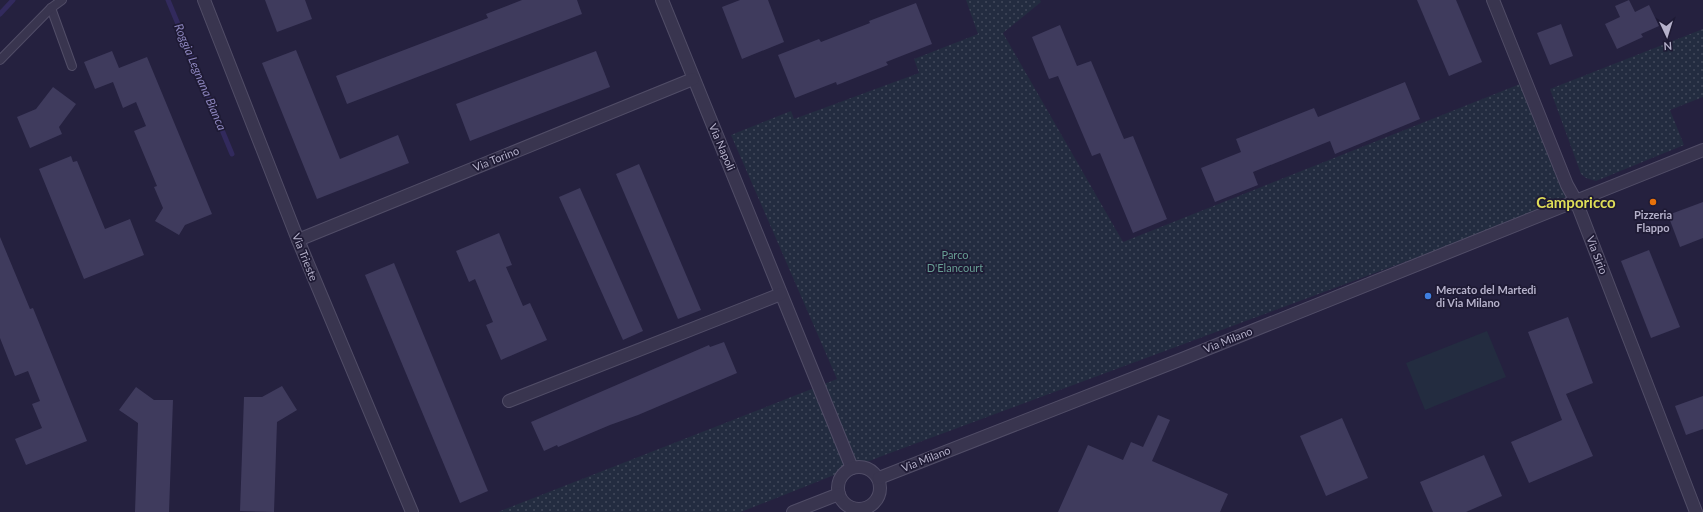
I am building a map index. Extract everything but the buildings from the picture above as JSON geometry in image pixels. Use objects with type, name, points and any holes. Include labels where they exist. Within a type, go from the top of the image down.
[{"type":"street","name":"Via Trieste","points":[[204,0],[298,240],[412,512]]},
{"type":"street","name":"Via Napoli","points":[[662,0],[852,468]]},
{"type":"street","name":"Via Sirio","points":[[1493,0],[1567,185],[1576,201],[1696,512]]},
{"type":"street","name":"Via Torino","points":[[298,240],[693,79]]},
{"type":"street","name":"Via Milano","points":[[878,478],[1703,150]]},
{"type":"street","points":[[509,401],[782,294]]},
{"type":"street","points":[[862,466],[872,470],[878,478],[881,490],[876,500],[868,510],[851,507],[842,501],[839,494],[838,485],[843,474],[852,468],[862,466]]},
{"type":"street","points":[[793,512],[839,494]]},
{"type":"lane","points":[[0,60],[51,8],[62,0]]},
{"type":"lane","points":[[51,8],[72,66]]},
{"type":"green space","name":"Parco D'Elancourt","points":[[966,0],[1040,0],[1041,2],[1003,33],[1123,242],[1520,84],[1569,201],[882,456],[741,512],[498,512],[837,379],[731,135],[791,111],[794,119],[919,73],[914,59],[978,34]]},
{"type":"green space","points":[[1703,29],[1703,97],[1670,110],[1684,145],[1596,181],[1586,178],[1581,174],[1550,89]]},
{"type":"green space","points":[[1487,331],[1506,377],[1425,410],[1406,363]]},
{"type":"waterway","points":[[0,14],[13,0]]},
{"type":"waterway","name":"Roggia Legnana Bianca","points":[[168,0],[232,154]]},
{"type":"place","name":"Pizzeria Flappo","points":[[1653,202]]},
{"type":"place","name":"Mercato del Martedì di Via Milano","points":[[1428,296]]},
{"type":"district","name":"Camporicco","points":[[1576,203]]}]
